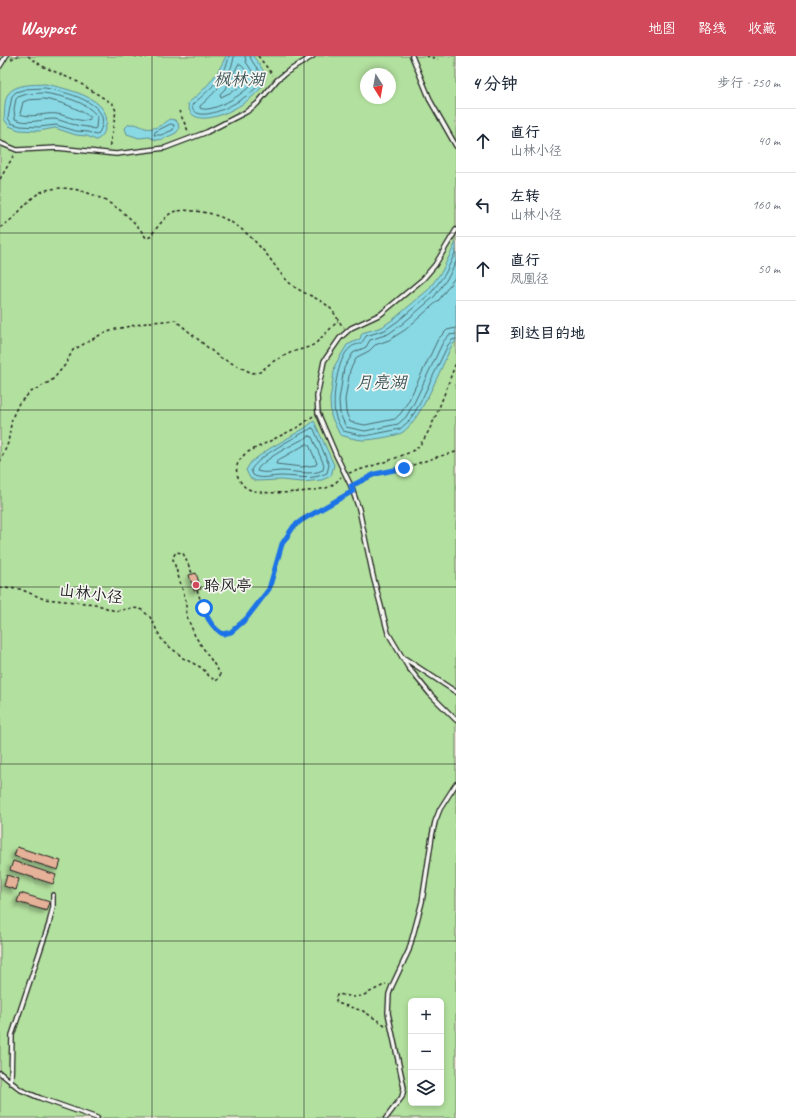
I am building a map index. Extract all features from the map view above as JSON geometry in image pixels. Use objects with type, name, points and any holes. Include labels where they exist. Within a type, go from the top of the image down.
[{"type":"lane","points":[[0,143],[17,150],[58,148],[116,154],[159,149],[192,138],[246,112],[257,104],[277,80],[300,63],[313,56]]},
{"type":"lane","points":[[412,56],[431,102],[456,146]]},
{"type":"lane","points":[[0,66],[6,57]]},
{"type":"lane","points":[[456,230],[435,265],[423,279],[381,314],[351,328],[333,347],[324,361],[317,396],[318,413],[351,486],[359,509],[382,615],[388,633],[401,656],[430,694],[456,720]]},
{"type":"lane","points":[[401,656],[456,692]]},
{"type":"lane","points":[[386,1118],[402,1097],[404,1088],[390,1027],[388,1005],[392,986],[409,950],[420,909],[435,822],[440,809],[456,784]]},
{"type":"lane","points":[[11,1082],[12,1035],[49,924],[53,895]]},
{"type":"lane","points":[[0,1072],[21,1090],[97,1118]]},
{"type":"path","points":[[6,57],[11,59],[18,56]]},
{"type":"path","points":[[28,56],[42,66],[78,82],[113,104],[116,111],[108,153]]},
{"type":"path","points":[[134,56],[145,58],[148,56]]},
{"type":"path","points":[[258,56],[277,80]]},
{"type":"path","points":[[426,56],[438,59]]},
{"type":"path","points":[[179,111],[192,138]]},
{"type":"path","points":[[0,179],[17,150]]},
{"type":"path","points":[[0,228],[27,202],[42,192],[60,188],[93,195],[114,205],[130,217],[141,229],[146,238],[150,237],[172,212],[188,210],[217,214],[232,222],[245,232],[257,243],[291,284],[300,291],[320,300],[329,307],[337,316],[338,321],[341,324]]},
{"type":"path","points":[[0,462],[8,443],[12,418],[19,403],[31,392],[55,377],[65,365],[72,350],[100,335],[149,322],[175,320],[219,358],[252,374],[260,372],[272,362],[292,352],[315,344],[338,321]]},
{"type":"path","points":[[318,413],[300,426],[246,453],[240,459],[236,468],[238,476],[244,487],[254,492],[276,493],[299,492],[328,487],[337,482],[345,474],[408,453],[418,447],[426,436],[456,363]]},
{"type":"path","points":[[351,486],[375,474],[404,468],[456,452]]},
{"type":"path","points":[[197,590],[205,615],[212,624],[223,634],[231,632],[246,619],[269,589],[282,544],[289,533],[302,520],[353,491]]},
{"type":"path","name":"山林小径","points":[[0,588],[20,589],[44,599],[95,604],[115,611],[132,608],[142,609],[150,617],[163,642],[181,657],[202,668],[216,681],[220,677],[220,673],[195,636],[186,617],[186,601],[181,582],[173,563],[174,554],[179,552],[183,553],[192,574]]},
{"type":"path","points":[[390,1027],[382,1024],[363,1011],[337,1003],[335,998],[338,994],[354,997],[362,996],[386,984],[392,986]]},
{"type":"green space","points":[[0,56],[456,56],[456,1118],[0,1118]]},
{"type":"water","name":"枫林湖","points":[[226,56],[253,56],[265,75],[262,86],[254,96],[227,112],[213,117],[201,118],[192,114],[188,103],[210,82],[219,70]]},
{"type":"water","points":[[45,84],[64,88],[95,101],[102,108],[106,116],[106,126],[102,136],[96,140],[87,136],[76,135],[55,128],[39,131],[19,130],[9,126],[4,119],[5,103],[11,90],[20,86]]},
{"type":"water","points":[[170,119],[175,120],[178,123],[179,129],[176,133],[163,139],[156,140],[149,137],[139,138],[127,134],[125,128],[129,124],[136,124],[145,128],[155,128]]},
{"type":"water","name":"月亮湖","points":[[456,242],[456,341],[451,347],[417,416],[403,432],[384,438],[364,440],[340,435],[331,416],[330,400],[335,365],[347,345],[360,339],[362,333],[382,327],[428,290],[442,271]]},
{"type":"water","points":[[314,421],[334,465],[331,476],[322,480],[302,482],[281,480],[256,481],[250,478],[246,470],[251,462]]},
{"type":"building","name":"聆风亭","points":[[196,573],[201,589],[194,591],[189,575]]},
{"type":"building","points":[[17,847],[61,861],[58,870],[14,856]]},
{"type":"building","points":[[13,861],[56,875],[53,884],[10,870]]},
{"type":"building","points":[[7,875],[19,879],[16,890],[4,886]]},
{"type":"building","points":[[20,893],[50,902],[47,911],[17,902]]},
{"type":"place","name":"聆风亭","points":[[196,585]]},
{"type":"route","points":[[204,608],[205,615],[218,631],[223,634],[228,634],[231,632],[246,619],[269,589],[282,544],[294,526],[353,491],[351,486],[375,474],[404,468]]}]
